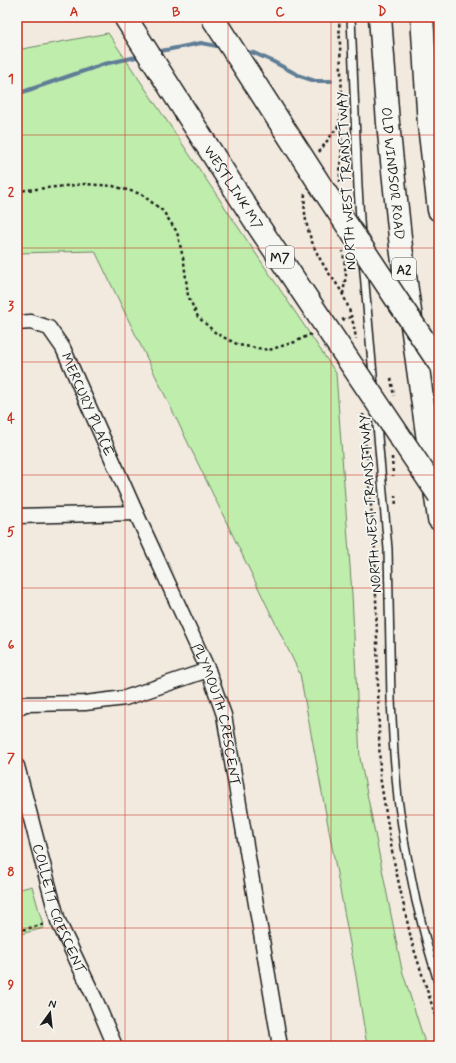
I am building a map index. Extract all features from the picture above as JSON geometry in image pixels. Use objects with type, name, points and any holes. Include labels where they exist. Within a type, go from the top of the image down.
[{"type":"highway","name":"WESTLINK M7","points":[[125,17],[259,227],[437,492]]},
{"type":"highway","points":[[212,17],[321,186],[439,364]]},
{"type":"highway","name":"OLD WINDSOR ROAD","points":[[380,17],[388,123],[400,239],[437,492],[439,520]]},
{"type":"highway","points":[[422,17],[429,125],[439,210]]},
{"type":"highway","points":[[429,125],[439,172]]},
{"type":"street","name":"MERCURY PLACE","points":[[17,323],[31,322],[49,328],[63,348],[136,513]]},
{"type":"street","points":[[17,516],[136,513]]},
{"type":"street","name":"PLYMOUTH CRESCENT","points":[[136,513],[208,670],[224,715],[280,1046]]},
{"type":"street","points":[[17,708],[24,704],[85,703],[125,698],[208,670]]},
{"type":"street","name":"COLLETT CRESCENT","points":[[17,766],[58,920],[96,1001],[115,1046]]},
{"type":"lane","name":"NORTH WEST TRANSITWAY","points":[[351,17],[358,187],[364,280],[388,549],[391,700],[396,784],[405,846],[416,901],[439,985]]},
{"type":"path","points":[[317,157],[320,150],[338,126],[341,114],[342,98],[339,17]]},
{"type":"path","points":[[17,191],[85,184],[113,186],[141,194],[163,212],[177,232],[184,262],[188,296],[198,317],[217,334],[239,345],[269,350],[295,342],[314,333]]},
{"type":"path","points":[[305,188],[304,202],[306,225],[309,236],[314,249],[343,294],[352,317],[355,329],[356,345]]},
{"type":"path","points":[[340,321],[352,317]]},
{"type":"path","points":[[362,407],[375,552],[380,776],[393,857],[412,943],[439,1027]]},
{"type":"path","points":[[17,931],[58,920]]},
{"type":"green space","points":[[108,33],[336,373],[352,594],[360,758],[402,970],[426,1046],[367,1046],[356,976],[300,674],[95,251],[17,253],[17,50]]},
{"type":"green space","points":[[32,886],[44,928],[17,935],[17,890]]},
{"type":"waterway","points":[[156,52],[201,43],[222,47]]},
{"type":"waterway","points":[[242,51],[254,53],[300,76],[315,81],[331,81]]},
{"type":"waterway","points":[[17,94],[104,64],[141,56]]}]
